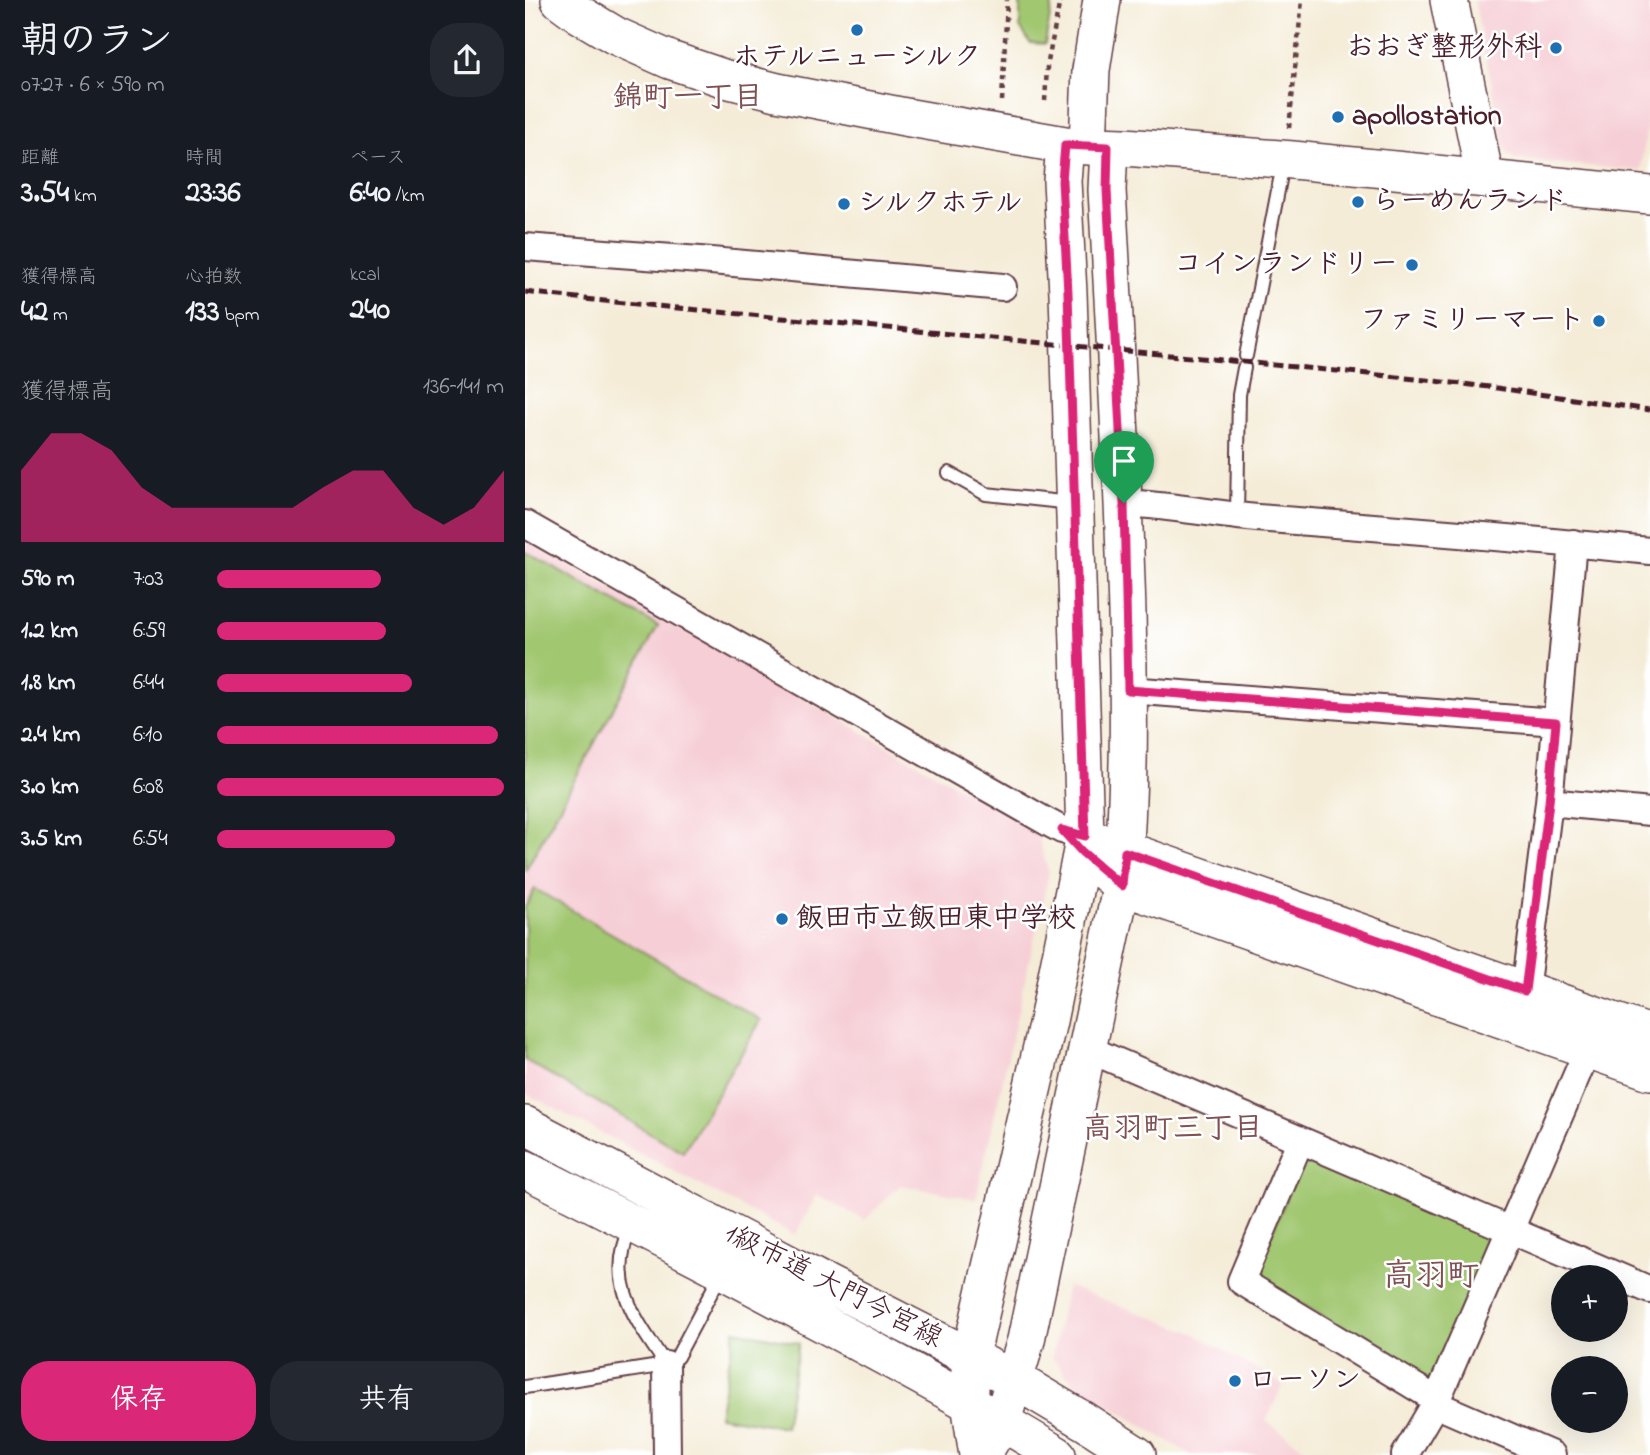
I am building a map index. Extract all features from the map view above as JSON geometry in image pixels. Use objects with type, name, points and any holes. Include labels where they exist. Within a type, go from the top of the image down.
[{"type":"street","points":[[560,0],[616,36],[670,60],[726,79],[829,103],[1087,146],[1293,160],[1650,195]]},
{"type":"street","points":[[980,1455],[1002,1421],[1026,1340],[1124,869],[1128,690],[1124,503],[1107,190],[1087,146],[1091,70],[1102,0]]},
{"type":"street","points":[[1449,0],[1485,179]]},
{"type":"street","points":[[980,1455],[970,1403],[971,1358],[1048,1021],[1076,839],[1075,503],[1062,181],[1087,146]]},
{"type":"street","points":[[525,247],[1003,287]]},
{"type":"street","points":[[1124,503],[1237,516],[1650,551]]},
{"type":"street","points":[[525,524],[1124,869],[1650,1071]]},
{"type":"street","points":[[1525,991],[1549,802],[1573,544]]},
{"type":"street","points":[[1128,690],[1556,722]]},
{"type":"street","points":[[1549,802],[1650,812]]},
{"type":"street","points":[[1124,869],[1525,991],[1650,1034]]},
{"type":"street","points":[[1088,1049],[1650,1290]]},
{"type":"street","points":[[1405,1455],[1436,1402],[1588,1049]]},
{"type":"street","name":"1級市道 大門今宮線","points":[[525,1125],[1015,1380],[1137,1455]]},
{"type":"street","points":[[1300,1141],[1241,1281],[1436,1402],[1552,1455]]},
{"type":"street","points":[[525,1169],[723,1270],[970,1403],[1057,1455]]},
{"type":"street","points":[[666,1365],[667,1455]]},
{"type":"lane","points":[[1237,516],[1239,395],[1280,180]]},
{"type":"lane","points":[[949,473],[986,494],[1075,503]]},
{"type":"lane","points":[[632,1223],[623,1242],[620,1276],[631,1312],[666,1365]]},
{"type":"lane","points":[[525,1387],[666,1365],[677,1357],[723,1270]]},
{"type":"path","points":[[1002,102],[1007,0]]},
{"type":"path","points":[[1045,101],[1047,67],[1060,0]]},
{"type":"path","points":[[1288,140],[1302,0]]},
{"type":"shaded area","points":[[1474,0],[1650,0],[1650,105],[1641,171],[1515,159],[1508,154]]},
{"type":"shaded area","name":"飯田市立飯田東中学校","points":[[525,540],[1036,831],[1049,873],[976,1199],[900,1185],[865,1220],[817,1195],[795,1235],[525,1093]]},
{"type":"shaded area","points":[[1067,1286],[1194,1333],[1283,1385],[1266,1421],[1314,1455],[1191,1455],[1074,1384],[1052,1357]]},
{"type":"green space","points":[[1020,0],[1053,0],[1045,44],[1030,43],[1020,27]]},
{"type":"green space","points":[[525,551],[658,626],[525,871]]},
{"type":"green space","points":[[535,889],[761,1020],[683,1152],[525,1060],[525,907]]},
{"type":"green space","points":[[1312,1156],[1483,1230],[1487,1250],[1430,1382],[1254,1275],[1303,1158]]},
{"type":"green space","points":[[735,1330],[799,1343],[785,1427],[719,1416]]},
{"type":"railway","points":[[525,292],[1379,375],[1490,387],[1650,410]]},
{"type":"place","name":"ホテルニューシルク","points":[[857,30]]},
{"type":"place","name":"おおぎ整形外科","points":[[1556,48]]},
{"type":"place","name":"apollostation","points":[[1338,117]]},
{"type":"place","name":"らーめんランド","points":[[1358,202]]},
{"type":"place","name":"シルクホテル","points":[[844,204]]},
{"type":"place","name":"コインランドリー","points":[[1412,265]]},
{"type":"place","name":"ファミリーマート","points":[[1599,321]]},
{"type":"place","name":"飯田市立飯田東中学校","points":[[782,919]]},
{"type":"place","name":"ローソン","points":[[1235,1381]]},
{"type":"district","name":"錦町一丁目","points":[[688,99]]},
{"type":"district","name":"高羽町三丁目","points":[[1173,1130]]},
{"type":"district","name":"高羽町","points":[[1431,1277]]},
{"type":"route","points":[[1065,145],[1108,147],[1107,190],[1124,503],[1128,690],[1556,722],[1549,802],[1525,991],[1125,852],[1122,886],[1082,852],[1062,830],[1085,836],[1062,181],[1065,145]]}]
